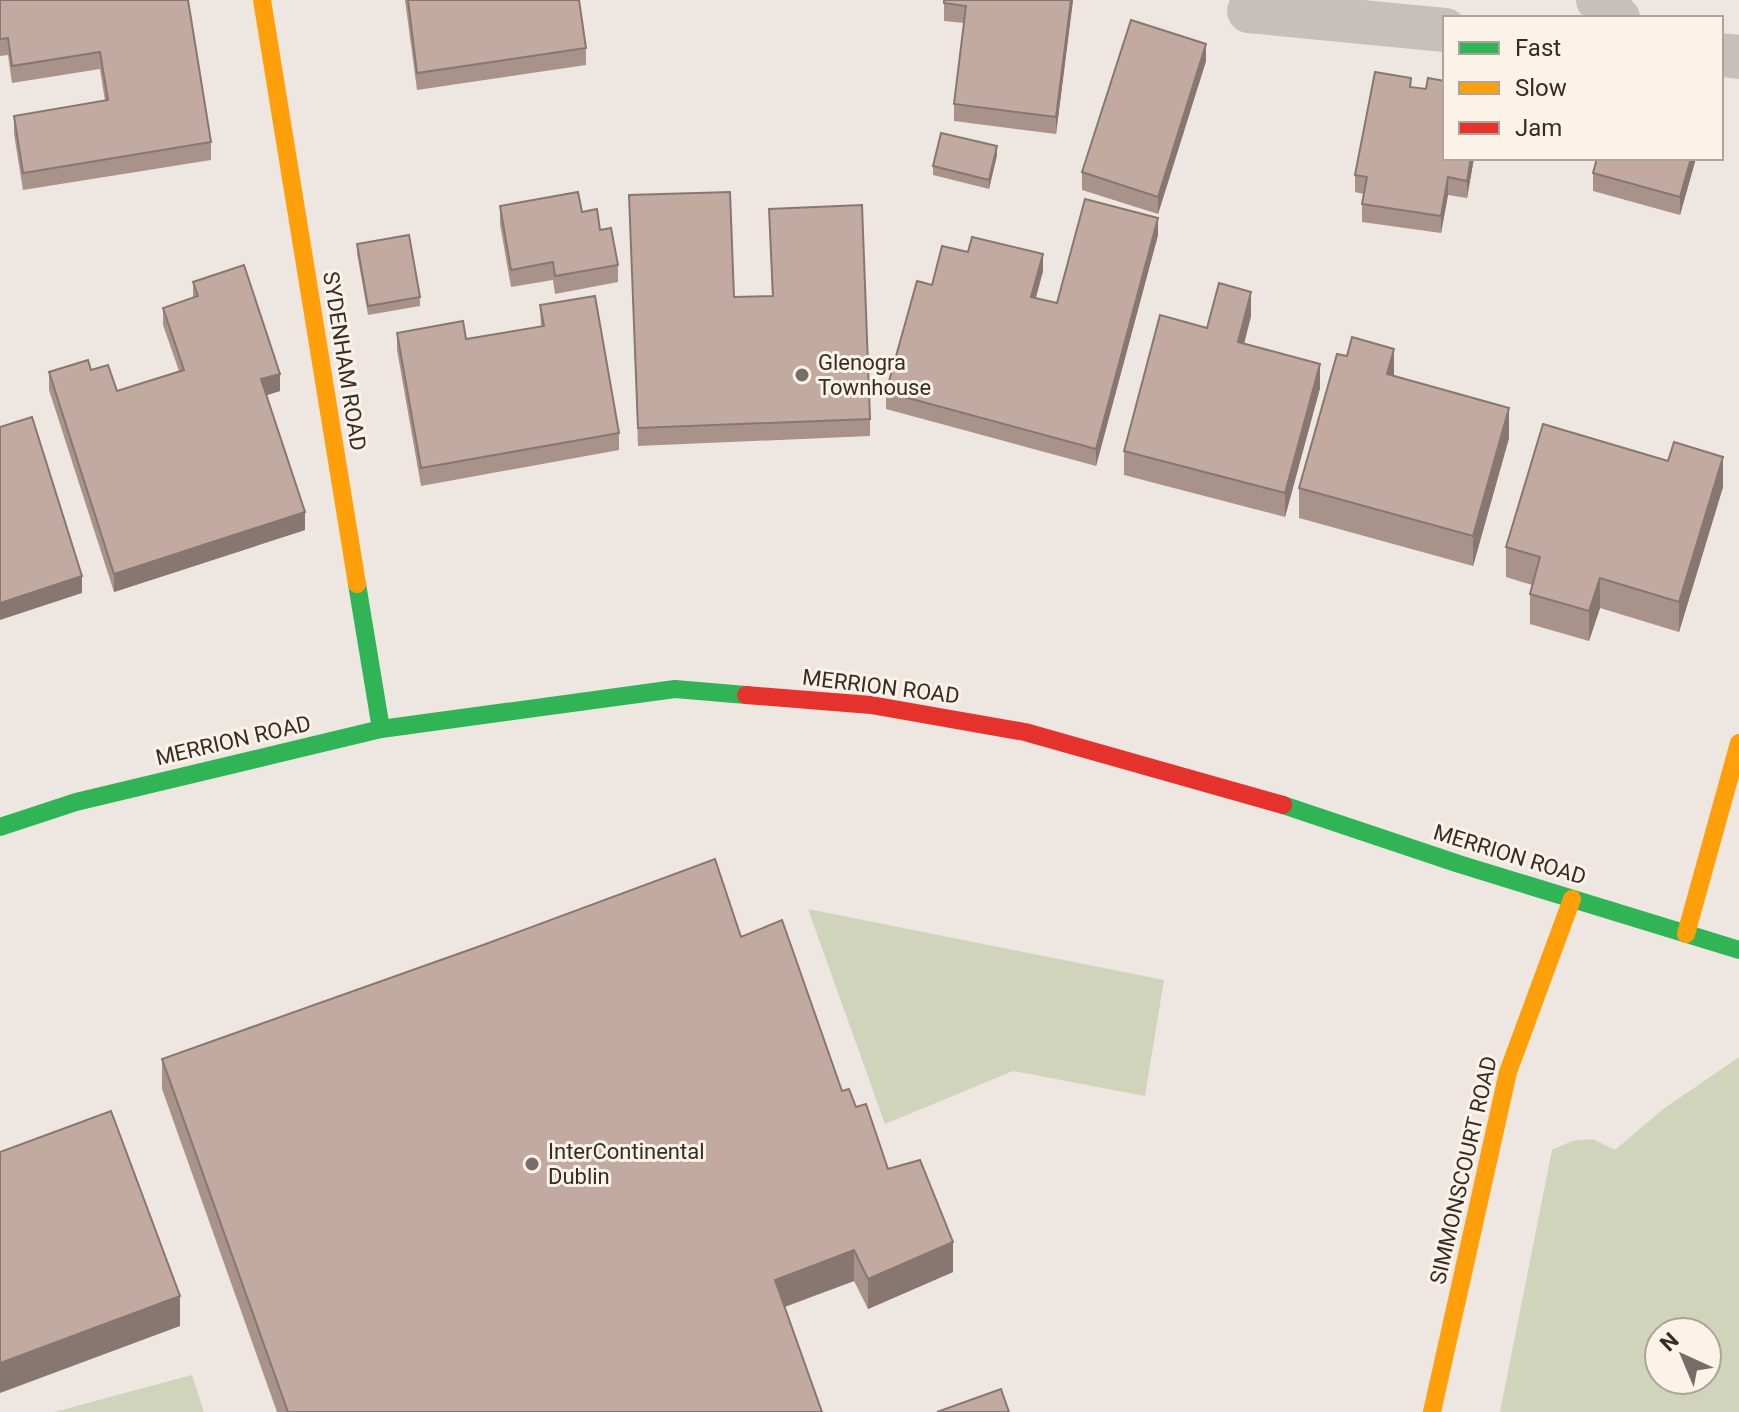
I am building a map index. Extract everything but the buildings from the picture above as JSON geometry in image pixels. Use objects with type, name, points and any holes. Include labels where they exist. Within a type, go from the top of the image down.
[{"type":"main road","name":"SYDENHAM ROAD","points":[[262,0],[381,729]]},
{"type":"main road","name":"MERRION ROAD","points":[[0,827],[76,802],[381,729],[675,689],[871,705],[1053,740],[1273,802],[1459,864],[1739,950]]},
{"type":"main road","points":[[1686,934],[1739,743]]},
{"type":"main road","name":"SIMMONSCOURT ROAD","points":[[1432,1412],[1508,1072],[1572,899]]},
{"type":"street","points":[[1598,0],[1616,16]]},
{"type":"street","points":[[1249,11],[1443,30]]},
{"type":"green space","points":[[808,909],[1164,980],[1145,1096],[1013,1071],[885,1124]]},
{"type":"green space","points":[[1739,1057],[1739,1412],[1500,1412],[1552,1150],[1572,1141],[1593,1139],[1615,1150],[1662,1110]]},
{"type":"green space","points":[[192,1375],[204,1412],[54,1412]]},
{"type":"traffic: fast","points":[[357,584],[381,729]]},
{"type":"traffic: fast","points":[[0,827],[76,802],[381,729],[675,689],[746,695]]},
{"type":"traffic: fast","points":[[1283,805],[1459,864],[1739,950]]},
{"type":"traffic: slow","points":[[262,0],[357,584]]},
{"type":"traffic: slow","points":[[1686,934],[1739,743]]},
{"type":"traffic: slow","points":[[1432,1412],[1508,1072],[1572,899]]},
{"type":"traffic: jam","points":[[746,695],[871,705],[1025,732],[1283,805]]},
{"type":"place","name":"Glenogra Townhouse","points":[[802,375]]},
{"type":"place","name":"InterContinental Dublin","points":[[532,1164]]}]
